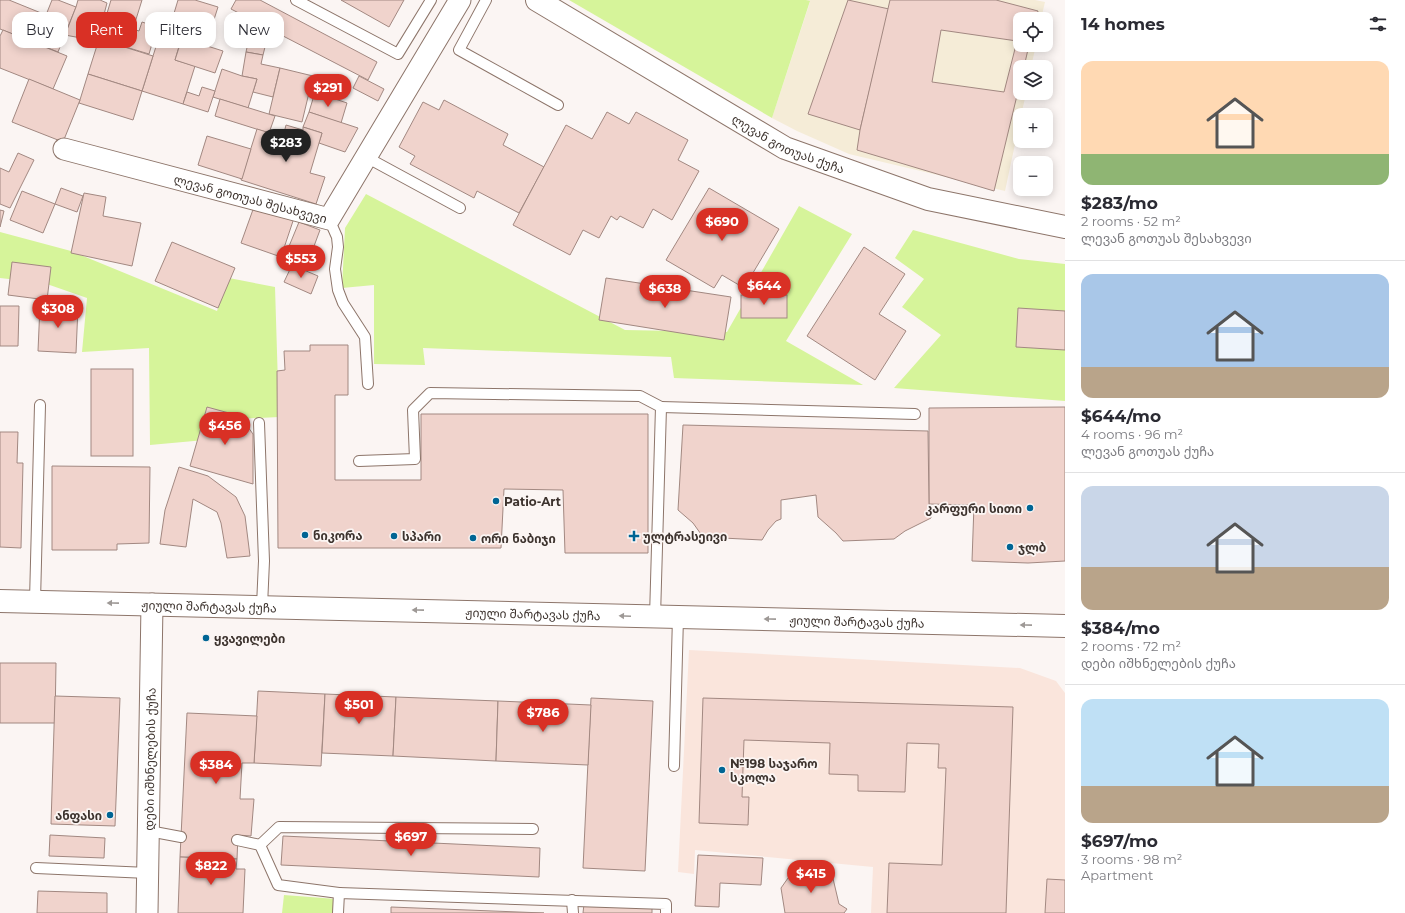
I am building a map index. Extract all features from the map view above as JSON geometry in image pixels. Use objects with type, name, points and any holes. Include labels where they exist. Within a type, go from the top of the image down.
[{"type":"main road","name":"ლევან გოთუას ქუჩა","points":[[537,0],[785,148],[928,199],[1065,227]]},
{"type":"main road","name":"ჟიული შარტავას ქუჩა","points":[[0,601],[1065,626]]},
{"type":"street","name":"ლევან გოთუას შესახვევი","points":[[64,149],[329,219],[460,0]]},
{"type":"street","name":"დები იშხნელების ქუჩა","points":[[147,913],[152,604]]},
{"type":"lane","points":[[296,0],[398,54],[431,0]]},
{"type":"lane","points":[[486,0],[459,50],[558,105]]},
{"type":"lane","points":[[366,157],[460,208]]},
{"type":"lane","points":[[329,219],[337,237],[338,247],[335,269],[338,290],[343,303],[365,337],[368,384]]},
{"type":"lane","points":[[359,461],[415,459],[413,410],[430,393],[640,396],[661,407],[915,414]]},
{"type":"lane","points":[[35,602],[40,405]]},
{"type":"lane","points":[[655,617],[661,407]]},
{"type":"lane","points":[[259,423],[264,561],[262,606]]},
{"type":"lane","points":[[674,766],[678,617]]},
{"type":"lane","points":[[260,844],[279,827],[533,829]]},
{"type":"lane","points":[[149,831],[181,837]]},
{"type":"lane","points":[[237,840],[260,844]]},
{"type":"lane","points":[[260,844],[278,885],[339,893],[666,904],[666,913]]},
{"type":"lane","points":[[36,868],[148,873]]},
{"type":"lane","points":[[338,913],[339,893]]},
{"type":"lane","points":[[572,900],[573,913]]},
{"type":"shaded area","points":[[806,0],[1035,0],[1045,2],[1043,12],[1013,12],[1013,52],[1034,52],[1033,60],[1013,60],[1013,100],[1024,100],[1023,108],[1013,108],[1013,148],[1014,148],[1005,191],[849,154],[772,118],[810,2]]},
{"type":"shaded area","points":[[689,650],[1020,668],[1056,681],[1065,693],[1065,913],[871,913],[873,867],[695,850],[694,874],[678,872]]},
{"type":"green space","points":[[569,0],[806,0],[810,1],[772,118]]},
{"type":"green space","points":[[366,194],[625,330],[727,332],[799,206],[852,234],[786,341],[863,385],[674,378],[671,357],[423,348],[425,365],[374,364],[374,285],[342,288],[345,228]]},
{"type":"green space","points":[[913,230],[1019,259],[1065,264],[1065,401],[894,388],[941,335],[902,307],[924,279],[895,258]]},
{"type":"green space","points":[[0,232],[71,251],[217,311],[229,278],[275,287],[279,417],[217,420],[216,439],[150,445],[149,348],[82,352],[87,298],[44,283],[0,278]]},
{"type":"green space","points":[[284,895],[336,899],[335,913],[282,913]]},
{"type":"building","points":[[0,0],[9,0],[39,12],[12,12],[12,34],[0,29]]},
{"type":"building","points":[[52,0],[58,0],[76,7],[68,27],[68,12],[47,12]]},
{"type":"building","points":[[78,0],[100,0],[107,3],[105,12],[76,12],[76,37],[68,36],[68,27]]},
{"type":"building","points":[[111,0],[142,0],[137,16],[137,12],[107,12]]},
{"type":"building","points":[[178,0],[195,0],[218,7],[216,13],[216,12],[174,12]]},
{"type":"building","points":[[236,0],[260,0],[283,12],[237,12],[231,9]]},
{"type":"building","points":[[341,0],[404,0],[389,27]]},
{"type":"building","points":[[848,0],[889,9],[860,130],[808,114]]},
{"type":"building","points":[[890,0],[996,0],[1038,11],[1013,12],[1013,40],[941,30],[932,82],[1004,92],[1014,52],[1027,52],[1026,60],[1013,60],[1013,100],[1016,100],[994,191],[857,150],[860,130]]},
{"type":"building","points":[[284,13],[377,62],[368,80],[284,36]]},
{"type":"building","points":[[142,22],[145,23],[145,48],[151,48],[149,54],[129,48],[137,48],[137,30],[139,31]]},
{"type":"building","points":[[3,30],[12,34],[12,48],[47,48],[67,56],[53,89],[0,68],[0,36]]},
{"type":"building","points":[[48,48],[60,48],[58,52]]},
{"type":"building","points":[[96,48],[128,48],[153,56],[142,91],[88,74]]},
{"type":"building","points":[[156,48],[179,48],[175,60],[195,66],[183,104],[142,91]]},
{"type":"building","points":[[179,48],[214,48],[223,51],[215,73],[175,60]]},
{"type":"building","points":[[247,48],[265,48],[263,55],[246,52]]},
{"type":"building","points":[[246,52],[263,55],[261,64],[280,68],[273,97],[253,92],[257,79],[242,76]]},
{"type":"building","points":[[280,68],[313,76],[302,122],[269,114]]},
{"type":"building","points":[[222,69],[242,76],[257,79],[248,108],[213,97]]},
{"type":"building","points":[[88,74],[142,91],[133,120],[79,103]]},
{"type":"building","points":[[359,76],[384,89],[378,101],[353,88]]},
{"type":"building","points":[[29,79],[80,100],[63,142],[12,122]]},
{"type":"building","points":[[202,87],[215,91],[208,112],[183,104],[187,92],[199,96]]},
{"type":"building","points":[[315,92],[347,103],[341,123],[309,112]]},
{"type":"building","points":[[220,99],[275,116],[269,133],[215,116]]},
{"type":"building","points":[[444,100],[508,134],[503,145],[544,167],[519,213],[477,191],[474,198],[410,164],[415,156],[399,147],[423,102],[439,110]]},
{"type":"building","points":[[309,112],[358,128],[345,152],[319,143],[322,133],[303,127]]},
{"type":"building","points":[[607,112],[629,124],[636,112],[688,140],[678,160],[699,171],[672,220],[653,209],[643,228],[620,216],[617,220],[611,216],[599,238],[583,230],[570,255],[513,225],[566,125],[592,139]]},
{"type":"building","points":[[286,125],[303,130],[303,127],[322,133],[310,173],[325,177],[316,204],[241,180],[257,129],[283,137]]},
{"type":"building","points":[[207,136],[251,149],[242,179],[198,165]]},
{"type":"building","points":[[18,153],[34,160],[10,208],[0,204],[0,168],[9,172]]},
{"type":"building","points":[[61,188],[83,196],[77,212],[55,204]]},
{"type":"building","points":[[709,188],[779,229],[744,288],[722,275],[714,288],[666,260]]},
{"type":"building","points":[[22,191],[55,204],[43,233],[10,220]]},
{"type":"building","points":[[84,193],[106,197],[103,216],[141,223],[132,266],[71,253]]},
{"type":"building","points":[[255,204],[294,218],[281,257],[241,243]]},
{"type":"building","points":[[0,210],[4,211],[0,227]]},
{"type":"building","points":[[299,222],[320,230],[307,265],[285,256]]},
{"type":"building","points":[[172,242],[235,268],[218,308],[155,281]]},
{"type":"building","points":[[864,247],[905,274],[879,314],[906,331],[875,380],[807,336]]},
{"type":"building","points":[[12,262],[51,267],[47,300],[8,295]]},
{"type":"building","points":[[292,265],[318,276],[311,294],[284,282]]},
{"type":"building","points":[[606,278],[731,297],[724,340],[599,320]]},
{"type":"building","points":[[741,295],[787,295],[787,318],[741,318]]},
{"type":"building","points":[[40,305],[78,307],[76,353],[38,351]]},
{"type":"building","points":[[0,306],[19,306],[18,346],[0,346]]},
{"type":"building","points":[[1018,308],[1065,311],[1065,350],[1016,347]]},
{"type":"building","points":[[310,345],[348,345],[348,395],[335,395],[335,480],[421,480],[421,414],[648,414],[648,553],[565,553],[563,490],[504,489],[501,548],[278,548],[277,371],[285,370],[284,351],[310,351]]},
{"type":"building","points":[[91,369],[133,369],[133,456],[91,456]]},
{"type":"building","points":[[207,407],[240,416],[253,434],[253,484],[190,466]]},
{"type":"building","points":[[1065,407],[1065,561],[1028,563],[972,561],[974,505],[929,504],[929,408]]},
{"type":"building","points":[[683,425],[928,431],[929,504],[931,518],[905,531],[894,539],[843,541],[818,517],[816,495],[781,500],[781,519],[776,521],[762,540],[703,537],[693,523],[678,510]]},
{"type":"building","points":[[0,432],[18,432],[17,463],[23,463],[21,548],[0,547]]},
{"type":"building","points":[[52,466],[150,467],[149,543],[117,544],[117,550],[52,550]]},
{"type":"building","points":[[179,467],[208,476],[236,497],[245,516],[250,556],[227,558],[221,523],[217,512],[193,499],[186,547],[160,544],[165,510]]},
{"type":"building","points":[[0,663],[56,663],[55,723],[0,723]]},
{"type":"building","points":[[258,691],[325,694],[321,766],[254,763]]},
{"type":"building","points":[[325,694],[396,697],[393,756],[322,753]]},
{"type":"building","points":[[55,696],[120,698],[115,826],[51,824]]},
{"type":"building","points":[[396,697],[498,701],[496,761],[393,756]]},
{"type":"building","points":[[591,698],[653,701],[645,871],[583,868]]},
{"type":"building","points":[[703,698],[1013,707],[1006,913],[887,913],[889,863],[942,865],[946,768],[938,768],[939,744],[907,743],[905,792],[858,791],[858,775],[829,774],[830,743],[744,740],[742,797],[749,797],[748,825],[699,823]]},
{"type":"building","points":[[498,701],[591,705],[588,765],[496,761]]},
{"type":"building","points":[[187,713],[257,716],[254,763],[242,763],[240,799],[254,799],[251,836],[238,835],[237,859],[180,857]]},
{"type":"building","points":[[50,835],[105,838],[104,858],[49,856]]},
{"type":"building","points":[[283,836],[540,848],[539,877],[281,865]]},
{"type":"building","points":[[698,855],[763,858],[761,885],[720,883],[719,907],[695,906]]},
{"type":"building","points":[[180,857],[237,859],[236,869],[245,869],[243,913],[178,913]]},
{"type":"building","points":[[831,870],[839,904],[847,909],[844,913],[785,913],[781,888],[793,871],[800,876]]},
{"type":"building","points":[[1047,879],[1065,880],[1065,913],[1045,913]]},
{"type":"building","points":[[38,891],[107,893],[107,913],[37,913]]},
{"type":"building","points":[[584,904],[652,906],[652,913],[583,913]]},
{"type":"building","points":[[391,907],[544,913],[391,913]]},
{"type":"place","name":"Patio-Art","points":[[496,501]]},
{"type":"place","name":"კარფური სითი","points":[[1030,508]]},
{"type":"place","name":"ნიკორა","points":[[305,535]]},
{"type":"place","name":"სპარი","points":[[394,536]]},
{"type":"place","name":"ულტრასეივი","points":[[634,536]]},
{"type":"place","name":"ორი ნაბიჯი","points":[[473,538]]},
{"type":"place","name":"ჯლბ","points":[[1010,547]]},
{"type":"place","name":"ყვავილები","points":[[206,638]]},
{"type":"place","name":"№198 საჯარო სკოლა","points":[[722,770]]},
{"type":"place","name":"ანფასი","points":[[110,815]]}]
